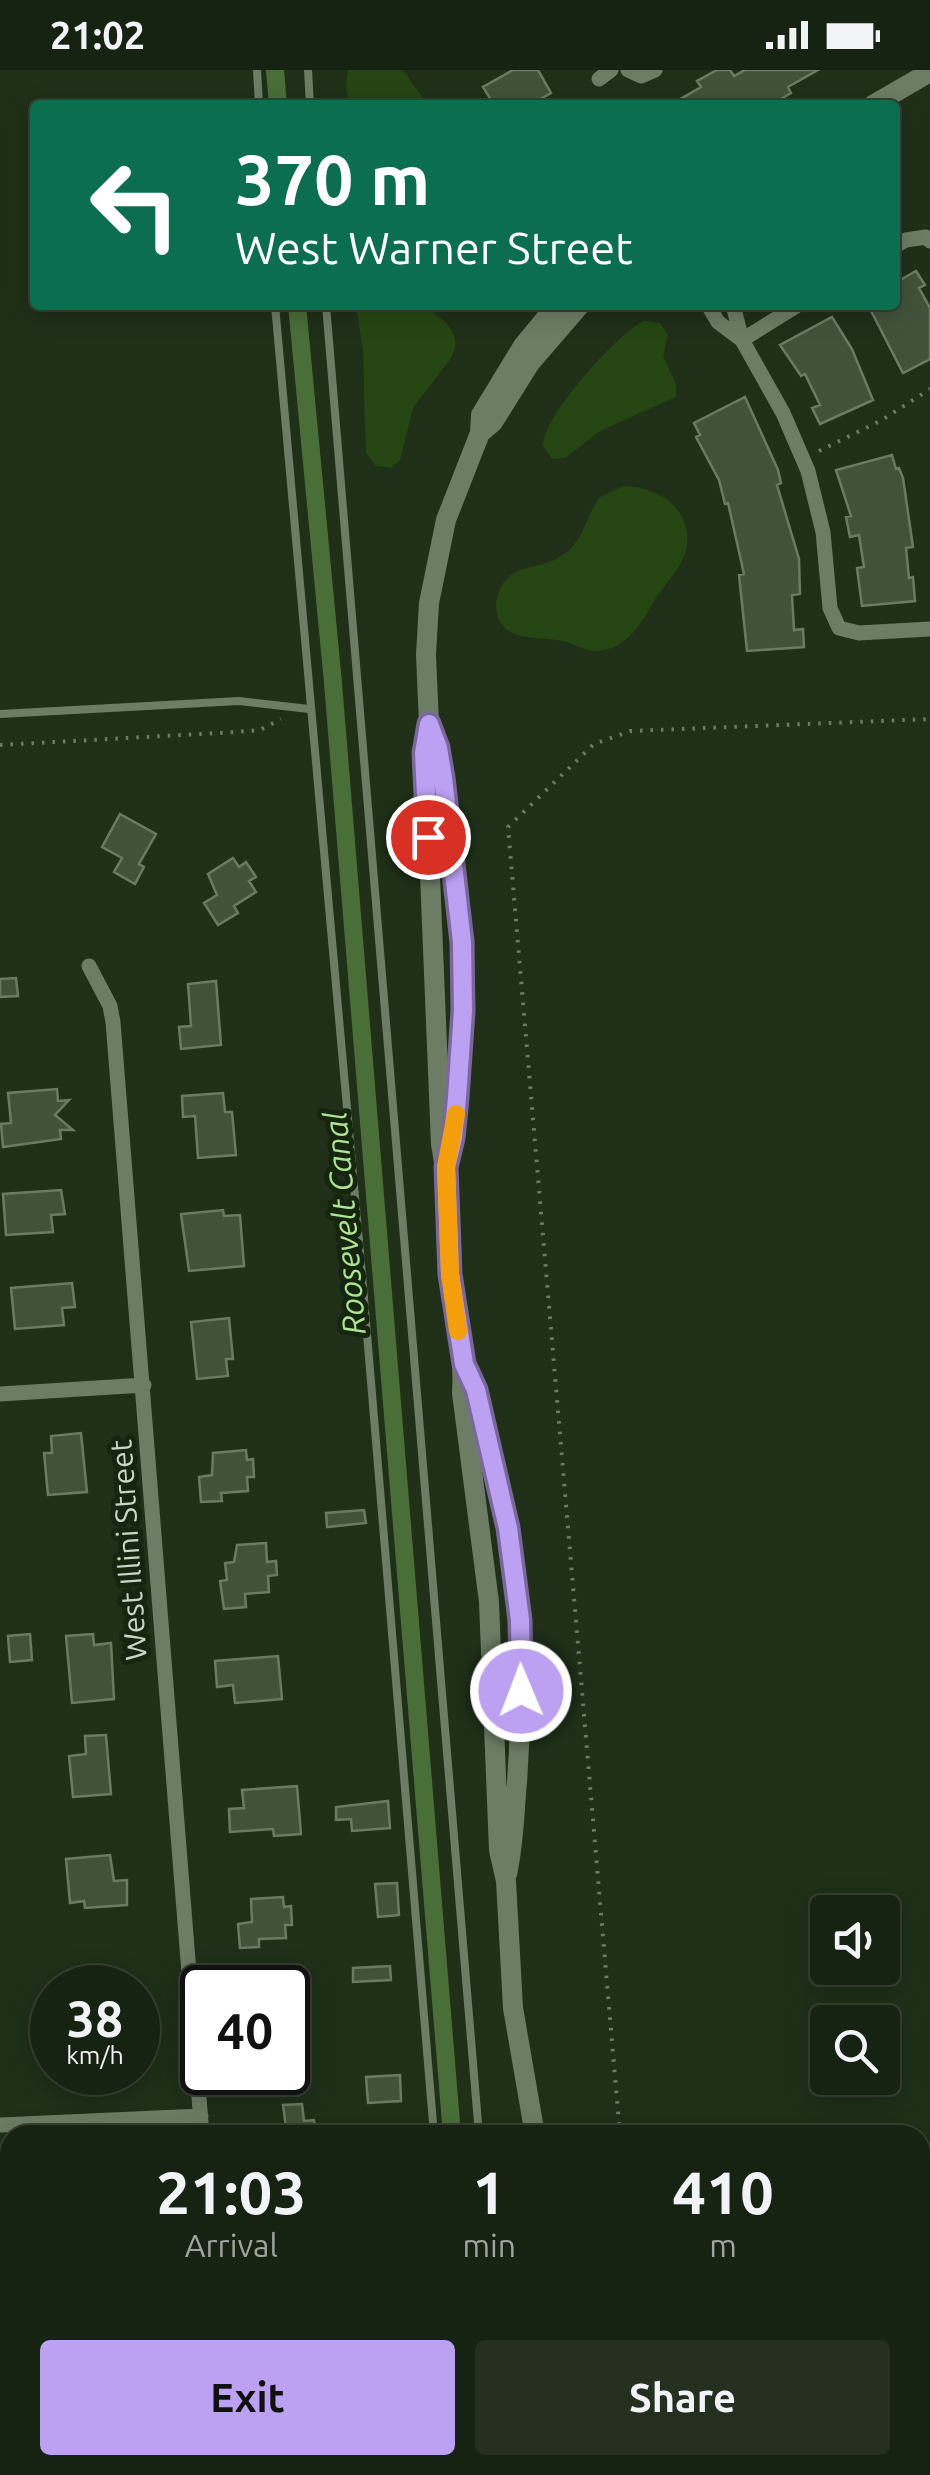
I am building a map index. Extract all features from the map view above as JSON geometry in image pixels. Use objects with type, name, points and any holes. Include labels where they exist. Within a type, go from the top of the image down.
[{"type":"street","points":[[628,70],[641,76],[655,70]]},
{"type":"street","points":[[880,100],[922,72]]},
{"type":"street","points":[[900,243],[928,239]]},
{"type":"street","points":[[533,2125],[509,1980],[506,1880],[499,1850],[489,1602],[462,1393],[464,1364],[450,1274],[424,753],[429,724],[426,655],[433,579],[449,510],[480,432],[480,415],[523,346],[553,310]]},
{"type":"street","points":[[480,432],[493,422],[530,363],[576,310]]},
{"type":"street","points":[[711,310],[718,322],[742,340]]},
{"type":"street","points":[[734,310],[742,340],[783,413],[808,471],[827,556],[830,608],[839,628],[859,633],[930,628]]},
{"type":"street","points":[[742,340],[790,310]]},
{"type":"street","points":[[429,724],[443,778],[462,942],[460,1066],[446,1167]]},
{"type":"street","name":"West Illini Street","points":[[89,966],[112,1011],[201,2125]]},
{"type":"street","points":[[464,1364],[476,1390],[499,1484],[518,1604],[520,1734],[513,1846],[506,1880]]},
{"type":"street","points":[[0,1394],[144,1385]]},
{"type":"street","points":[[0,2125],[200,2116]]},
{"type":"lane","points":[[257,70],[259,100]]},
{"type":"lane","points":[[308,70],[310,100]]},
{"type":"lane","points":[[275,310],[433,2125]]},
{"type":"lane","points":[[326,310],[478,2125]]},
{"type":"lane","points":[[0,714],[239,700],[309,709]]},
{"type":"path","points":[[814,453],[882,420],[930,388]]},
{"type":"path","points":[[0,745],[260,730],[309,709]]},
{"type":"path","points":[[619,2125],[508,827],[594,744],[631,731],[930,719]]},
{"type":"green space","points":[[348,70],[403,70],[424,100],[348,100]]},
{"type":"green space","points":[[357,310],[427,310],[440,317],[455,338],[451,358],[413,408],[400,460],[391,468],[376,466],[366,453],[363,351]]},
{"type":"green space","points":[[644,321],[660,323],[668,335],[663,356],[676,384],[676,397],[600,431],[565,458],[552,459],[543,446],[546,433],[567,397],[600,358]]},
{"type":"green space","points":[[623,486],[648,490],[670,502],[684,520],[687,532],[682,560],[638,627],[619,644],[596,651],[560,640],[520,636],[508,630],[496,609],[505,581],[518,571],[550,562],[567,552],[600,497]]},
{"type":"building","points":[[513,70],[538,70],[551,93],[539,100],[491,100],[483,87]]},
{"type":"building","points":[[717,70],[730,70],[734,76],[745,70],[818,70],[788,87],[791,93],[779,100],[679,100],[701,87],[697,81]]},
{"type":"building","points":[[916,271],[925,285],[919,288],[930,308],[930,359],[903,373],[871,310],[900,310],[900,280]]},
{"type":"building","points":[[832,317],[852,349],[873,400],[820,424],[812,408],[820,405],[805,374],[801,376],[780,345]]},
{"type":"building","points":[[745,397],[778,470],[781,483],[777,485],[799,559],[800,594],[792,595],[794,630],[803,629],[804,647],[747,651],[739,575],[744,574],[728,503],[725,504],[719,480],[696,437],[700,435],[694,423]]},
{"type":"building","points":[[892,455],[903,478],[913,547],[906,548],[915,601],[862,606],[857,568],[864,567],[859,535],[850,537],[846,517],[851,516],[836,470]]},
{"type":"building","points":[[120,814],[156,834],[139,864],[144,867],[135,884],[114,872],[122,858],[102,847]]},
{"type":"building","points":[[233,858],[239,867],[246,862],[256,877],[249,881],[256,892],[234,906],[238,913],[218,925],[204,903],[217,895],[208,874]]},
{"type":"building","points":[[16,978],[18,996],[0,997],[0,979]]},
{"type":"building","points":[[216,981],[221,1045],[181,1049],[179,1027],[191,1026],[188,984]]},
{"type":"building","points":[[57,1089],[58,1101],[69,1100],[55,1115],[73,1130],[60,1130],[61,1139],[3,1147],[1,1124],[11,1123],[8,1093]]},
{"type":"building","points":[[223,1093],[225,1112],[232,1112],[236,1155],[198,1158],[195,1116],[183,1117],[182,1096]]},
{"type":"building","points":[[61,1190],[65,1214],[51,1215],[53,1232],[6,1235],[3,1194]]},
{"type":"building","points":[[223,1210],[224,1216],[240,1215],[244,1266],[189,1271],[181,1214]]},
{"type":"building","points":[[72,1283],[75,1307],[62,1308],[64,1325],[15,1329],[11,1288]]},
{"type":"building","points":[[229,1318],[233,1359],[226,1359],[228,1376],[197,1379],[191,1322]]},
{"type":"building","points":[[81,1433],[87,1492],[48,1495],[44,1453],[52,1453],[51,1436]]},
{"type":"building","points":[[246,1450],[247,1460],[253,1459],[254,1477],[247,1477],[248,1491],[221,1493],[222,1501],[201,1502],[199,1477],[212,1475],[213,1453]]},
{"type":"building","points":[[364,1510],[366,1523],[327,1527],[326,1513]]},
{"type":"building","points":[[266,1543],[267,1562],[276,1561],[277,1575],[268,1576],[269,1592],[245,1594],[246,1607],[224,1609],[220,1581],[227,1580],[225,1563],[234,1562],[237,1545]]},
{"type":"building","points":[[30,1634],[32,1660],[10,1662],[8,1636]]},
{"type":"building","points":[[93,1634],[94,1645],[111,1643],[114,1699],[72,1703],[66,1636]]},
{"type":"building","points":[[278,1656],[282,1699],[235,1703],[233,1685],[217,1687],[215,1661]]},
{"type":"building","points":[[106,1735],[111,1794],[73,1797],[69,1756],[86,1754],[85,1736]]},
{"type":"building","points":[[297,1786],[301,1834],[274,1836],[273,1829],[230,1832],[229,1809],[244,1808],[242,1790]]},
{"type":"building","points":[[388,1801],[390,1828],[352,1831],[351,1819],[336,1820],[336,1807]]},
{"type":"building","points":[[110,1855],[114,1881],[127,1880],[127,1905],[85,1908],[84,1901],[70,1903],[66,1859]]},
{"type":"building","points":[[397,1883],[399,1915],[378,1917],[375,1884]]},
{"type":"building","points":[[283,1897],[284,1907],[291,1906],[292,1925],[285,1925],[286,1938],[259,1939],[259,1947],[240,1948],[238,1924],[252,1922],[251,1899]]},
{"type":"building","points":[[390,1966],[391,1980],[353,1982],[353,1968]]},
{"type":"building","points":[[400,2075],[401,2101],[368,2103],[366,2077]]},
{"type":"building","points":[[302,2104],[304,2121],[314,2120],[314,2125],[286,2125],[283,2105]]},
{"type":"waterway","name":"Roosevelt Canal","points":[[275,70],[278,100]]},
{"type":"waterway","name":"Roosevelt Canal","points":[[297,310],[333,683],[451,2125]]},
{"type":"slow traffic","points":[[456,1114],[446,1167],[450,1274],[458,1331]]},
{"type":"route","points":[[428,837],[424,753],[429,724],[443,778],[462,942],[463,1011],[457,1098],[446,1167],[450,1274],[464,1364],[476,1390],[508,1528],[520,1620],[521,1691]]}]
